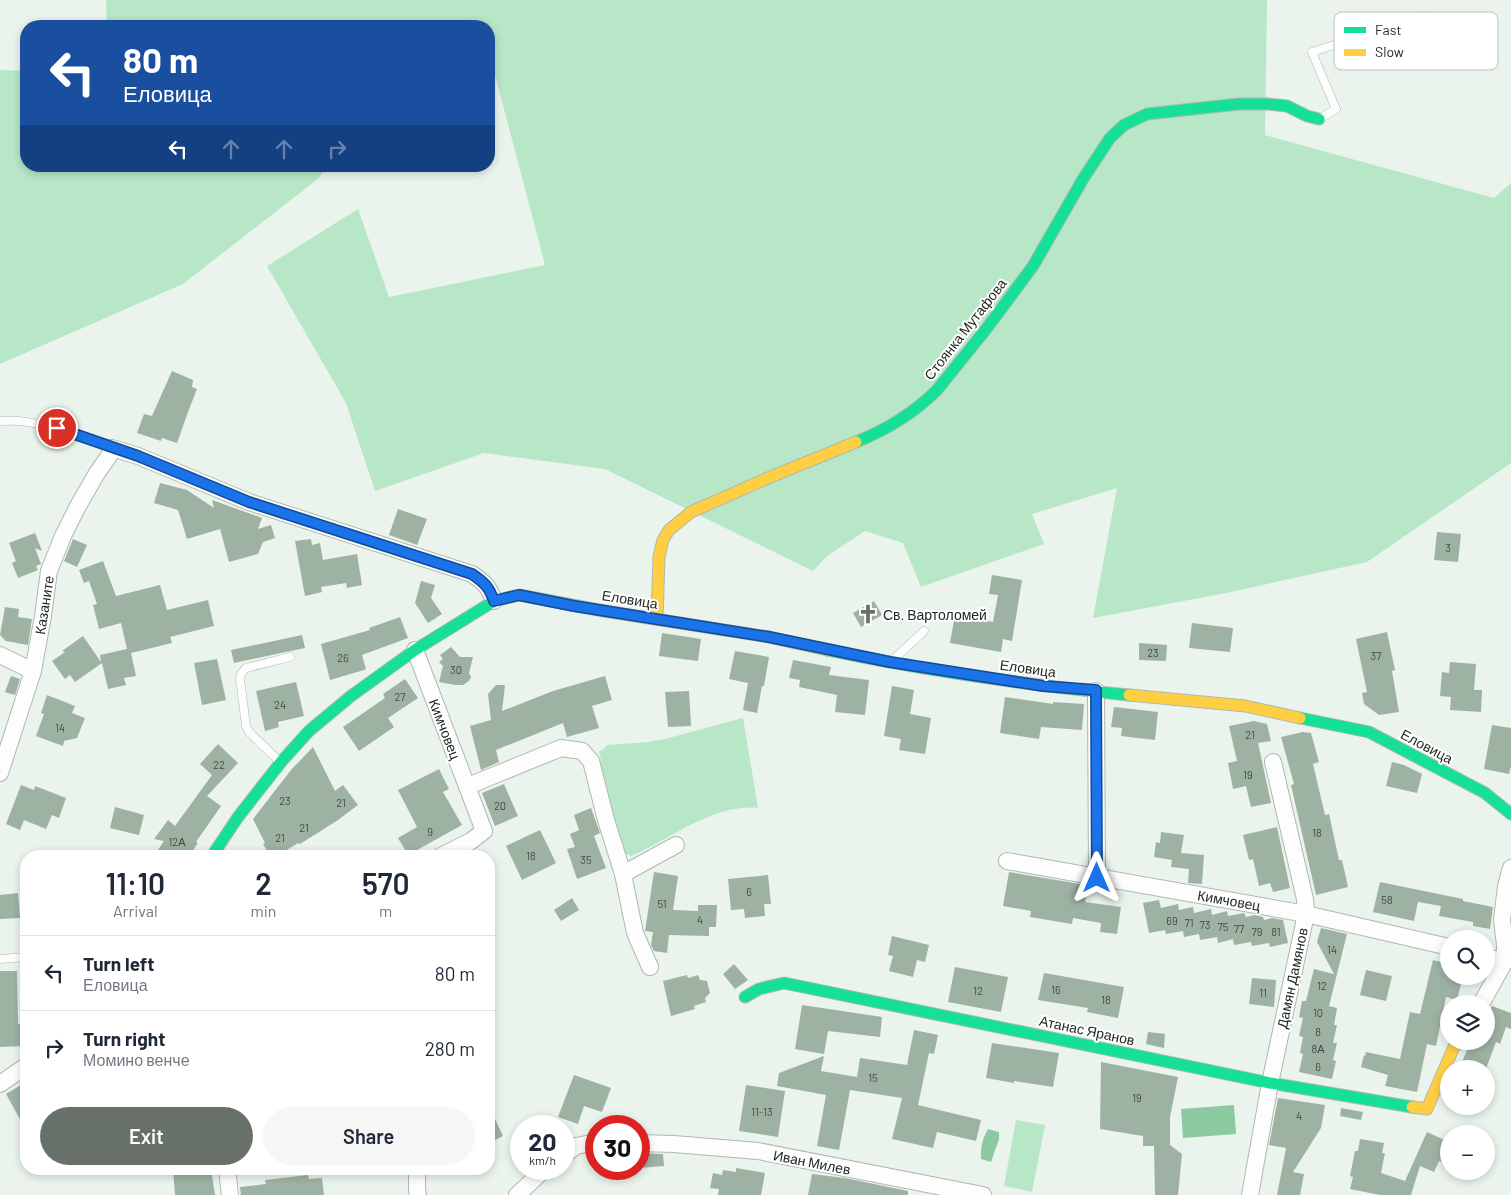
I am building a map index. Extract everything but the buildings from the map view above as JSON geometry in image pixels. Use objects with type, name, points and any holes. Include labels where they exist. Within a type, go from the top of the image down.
[{"type":"street","name":"Стоянка Мутафова","points":[[657,619],[659,557],[663,540],[670,530],[691,512],[867,438],[900,420],[928,399],[1033,266],[1083,179],[1110,138],[1124,125],[1146,114],[1239,104],[1287,106],[1307,116],[1319,119]]},
{"type":"street","points":[[112,448],[138,456],[249,502],[472,574],[484,582],[490,590],[494,601]]},
{"type":"street","name":"Казаните","points":[[0,773],[33,671],[50,571],[63,536],[78,506],[112,448]]},
{"type":"street","name":"Еловица","points":[[415,650],[494,601],[519,595],[574,606],[769,637],[890,662],[1043,686],[1245,706],[1368,732],[1485,793],[1511,814]]},
{"type":"street","points":[[216,850],[238,817],[281,762],[309,731],[352,696],[415,650]]},
{"type":"street","name":"Кимчовец","points":[[415,650],[484,831],[471,841],[453,850]]},
{"type":"street","points":[[0,655],[33,671]]},
{"type":"street","points":[[1096,690],[1097,878]]},
{"type":"street","points":[[468,786],[561,748],[582,751],[592,761],[606,820],[623,874],[635,933],[650,967]]},
{"type":"street","name":"Дамян Дамянов","points":[[1250,1195],[1270,1083],[1306,914],[1305,900],[1273,762]]},
{"type":"street","points":[[623,874],[676,845]]},
{"type":"street","name":"Кимчовец","points":[[1007,862],[1306,914],[1440,945]]},
{"type":"street","points":[[1486,995],[1505,961],[1502,920],[1506,886],[1511,868]]},
{"type":"street","points":[[1495,959],[1505,961]]},
{"type":"street","name":"Атанас Яранов","points":[[745,997],[759,989],[784,983],[1270,1083],[1427,1109],[1453,1050]]},
{"type":"street","points":[[0,1084],[20,1070]]},
{"type":"street","name":"Иван Милев","points":[[650,1143],[758,1152],[983,1195]]},
{"type":"street","points":[[228,1175],[230,1195]]},
{"type":"street","points":[[417,1175],[418,1195]]},
{"type":"street","points":[[517,1195],[533,1180]]},
{"type":"lane","points":[[1319,119],[1336,109],[1312,52],[1334,45]]},
{"type":"lane","points":[[0,421],[13,420],[57,428],[112,448]]},
{"type":"lane","points":[[890,662],[924,631]]},
{"type":"lane","points":[[281,762],[246,726],[240,679],[241,674],[246,668],[290,657]]},
{"type":"lane","points":[[0,959],[20,957]]},
{"type":"shaded area","points":[[106,0],[1267,0],[1265,135],[1494,198],[1511,183],[1511,463],[1367,562],[1226,593],[1093,618],[1117,488],[1032,514],[1044,544],[921,587],[903,543],[865,531],[827,556],[813,571],[605,469],[484,453],[375,491],[346,403],[267,266],[358,209],[389,297],[545,265],[495,75],[495,20],[107,20]]},
{"type":"shaded area","points":[[0,70],[20,71],[20,172],[322,172],[319,178],[183,284],[0,364]]},
{"type":"shaded area","points":[[743,718],[758,808],[741,808],[725,811],[692,824],[631,856],[622,852],[598,762],[601,761],[599,751],[603,750],[607,745],[665,739]]},
{"type":"shaded area","points":[[1234,1105],[1236,1134],[1183,1138],[1181,1109]]},
{"type":"shaded area","points":[[1016,1120],[1045,1125],[1032,1192],[1004,1186]]},
{"type":"shaded area","points":[[988,1129],[999,1132],[999,1139],[991,1162],[981,1159],[982,1143]]},
{"type":"traffic: fast","points":[[856,442],[899,420],[937,390],[987,328],[1033,266],[1083,179],[1110,138],[1124,125],[1147,114],[1239,104],[1287,106],[1307,116],[1319,119]]},
{"type":"traffic: fast","points":[[216,850],[238,817],[281,762],[309,731],[351,696],[415,650],[494,601],[519,595],[604,611]]},
{"type":"traffic: fast","points":[[827,650],[978,677],[1129,695]]},
{"type":"traffic: fast","points":[[1300,718],[1369,732],[1485,793],[1511,814]]},
{"type":"traffic: fast","points":[[745,997],[759,989],[784,983],[1270,1083],[1412,1107]]},
{"type":"traffic: slow","points":[[657,619],[659,557],[663,540],[669,530],[691,512],[856,442]]},
{"type":"traffic: slow","points":[[604,611],[769,637],[827,650]]},
{"type":"traffic: slow","points":[[1129,695],[1245,706],[1300,718]]},
{"type":"traffic: slow","points":[[1412,1107],[1427,1109],[1453,1050]]},
{"type":"place","name":"Св. Вартоломей","points":[[868,614]]},
{"type":"route","points":[[57,428],[138,456],[249,502],[472,574],[484,582],[490,590],[494,601],[519,595],[574,606],[769,637],[890,662],[1043,686],[1096,690],[1097,878]]}]
